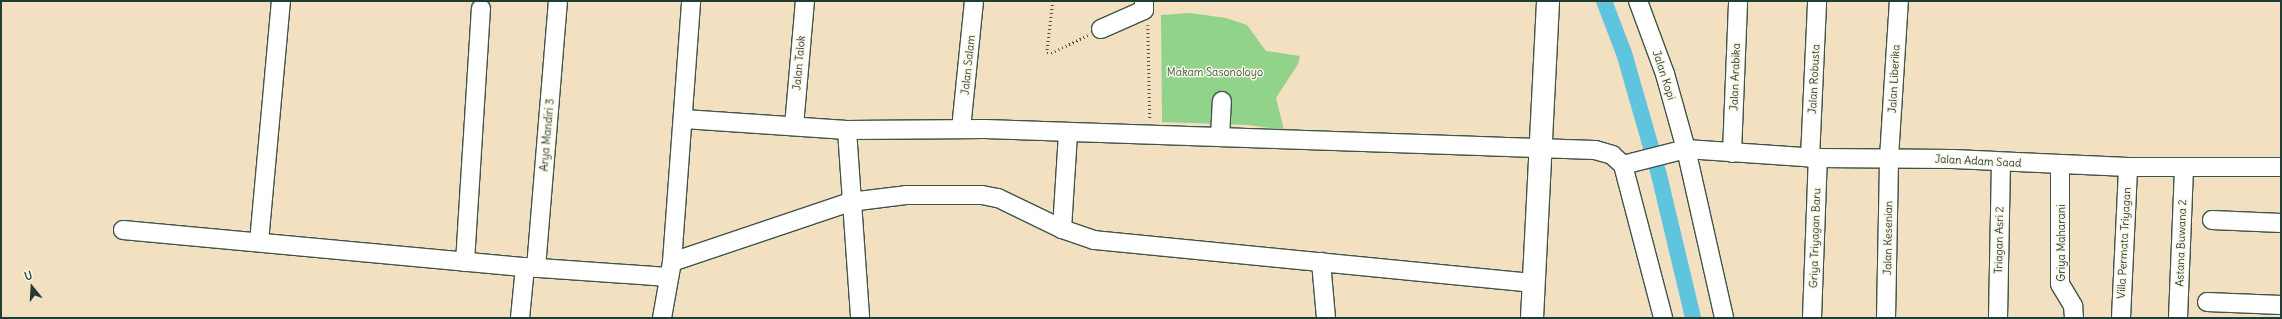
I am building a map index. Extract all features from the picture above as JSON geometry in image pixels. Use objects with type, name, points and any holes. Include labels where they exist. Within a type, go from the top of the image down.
[{"type":"main road","points":[[1532,318],[1542,147],[1548,1]]},
{"type":"street","points":[[259,242],[281,1]]},
{"type":"street","name":"Arya Mandiri 3","points":[[520,318],[531,268],[558,1]]},
{"type":"street","points":[[662,318],[670,270],[684,119],[691,1]]},
{"type":"street","name":"Jalan Talok","points":[[794,126],[804,1]]},
{"type":"street","name":"Jalan Salam","points":[[961,129],[974,1]]},
{"type":"street","name":"Jalan Kopi","points":[[1638,1],[1665,74],[1681,150],[1724,318]]},
{"type":"street","name":"Jalan Arabika","points":[[1732,153],[1738,1]]},
{"type":"street","name":"Jalan Robusta","points":[[1814,158],[1817,1]]},
{"type":"street","name":"Jalan Liberika","points":[[1889,158],[1898,1]]},
{"type":"street","points":[[1102,29],[1144,5]]},
{"type":"street","points":[[465,262],[481,9]]},
{"type":"street","points":[[1220,137],[1222,101]]},
{"type":"street","points":[[684,119],[847,130],[961,129],[1542,147],[1605,152],[1626,164],[1663,318]]},
{"type":"street","points":[[847,130],[850,202],[860,318]]},
{"type":"street","points":[[1062,229],[1068,133]]},
{"type":"street","points":[[1626,164],[1681,150]]},
{"type":"street","name":"Jalan Adam Saad","points":[[1681,150],[1814,158],[1889,158],[2128,167],[2281,167]]},
{"type":"street","name":"Griya Triyagan Baru","points":[[1812,318],[1814,158]]},
{"type":"street","name":"Jalan Kesenian","points":[[1886,318],[1889,158]]},
{"type":"street","name":"Triagan Asri 2","points":[[1998,318],[2001,162]]},
{"type":"street","name":"Griya Maharani","points":[[2060,165],[2060,284],[2073,306],[2074,318]]},
{"type":"street","name":"Villa Permata Triyagan","points":[[2121,318],[2128,167]]},
{"type":"street","name":"Astana Buwana 2","points":[[2178,318],[2184,168]]},
{"type":"street","points":[[123,230],[531,268],[670,270],[850,202],[906,195],[982,195],[998,198],[1062,229],[1083,237],[1114,244],[1321,262],[1533,284]]},
{"type":"street","points":[[2212,220],[2281,224]]},
{"type":"street","points":[[1321,262],[1326,318]]},
{"type":"street","points":[[2207,302],[2281,304]]},
{"type":"path","points":[[1053,1],[1046,50],[1048,54],[1102,29]]},
{"type":"path","points":[[1144,5],[1148,19],[1151,135]]},
{"type":"green space","name":"Makam Sasonoloyo","points":[[1190,13],[1226,18],[1247,25],[1266,51],[1300,56],[1298,64],[1276,98],[1284,130],[1248,125],[1162,122],[1161,15]]},
{"type":"waterway","points":[[1604,1],[1624,53],[1659,175],[1693,318]]}]
